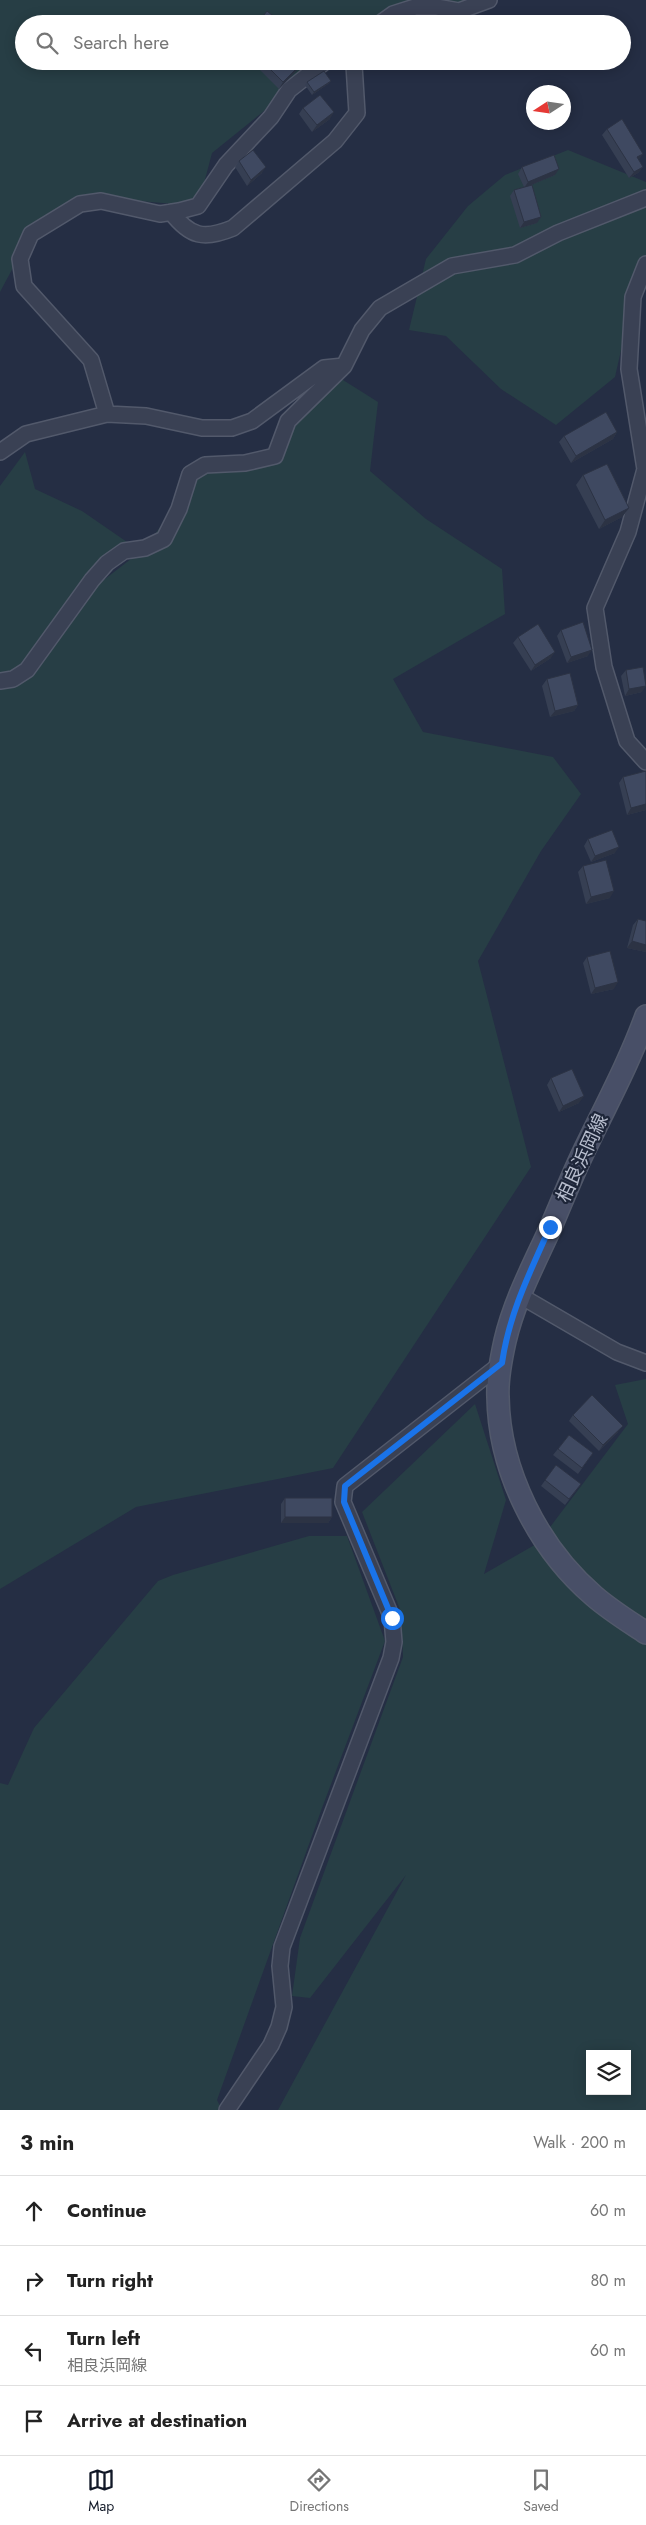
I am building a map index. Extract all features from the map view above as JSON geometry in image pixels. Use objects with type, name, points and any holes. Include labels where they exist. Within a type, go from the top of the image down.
[{"type":"main road","name":"相良浜岡線","points":[[646,1016],[635,1046],[583,1154],[519,1295],[505,1340],[498,1395],[500,1424],[512,1474],[523,1502],[542,1535],[564,1564],[592,1595],[646,1633]]},
{"type":"street","points":[[392,15],[415,8],[437,7],[459,11],[489,0]]},
{"type":"street","points":[[107,414],[91,360],[24,286],[20,259],[31,234],[80,204],[101,201],[160,214],[198,206],[226,165],[271,117],[289,90],[315,70]]},
{"type":"street","points":[[171,212],[181,225],[200,234],[213,236],[233,228],[335,141],[357,113],[354,70]]},
{"type":"street","points":[[0,681],[13,679],[28,670],[92,580],[107,563],[124,551],[145,548],[164,538],[179,509],[190,474],[205,464],[245,463],[275,456],[288,421],[344,366],[362,330],[380,308],[452,266],[515,255],[558,233],[646,198]]},
{"type":"street","points":[[646,264],[633,297],[629,369],[645,469],[628,532],[595,608],[604,668],[627,741],[646,762]]},
{"type":"street","points":[[0,452],[26,434],[107,414],[146,416],[202,428],[232,428],[252,421],[324,368],[344,366]]},
{"type":"street","points":[[519,1295],[617,1352],[646,1363]]},
{"type":"street","points":[[227,2110],[271,2045],[279,2027],[284,2007],[280,1966],[282,1947],[391,1658],[394,1642],[392,1618],[344,1502],[345,1486],[502,1363]]},
{"type":"shaded area","points":[[0,0],[483,0],[458,7],[442,4],[407,15],[15,15],[15,70],[315,70],[212,153],[198,206],[80,196],[31,234],[0,292]]},
{"type":"shaded area","points":[[568,150],[646,182],[646,264],[633,297],[615,377],[556,425],[501,389],[446,336],[409,330],[426,259],[468,206],[505,175]]},
{"type":"shaded area","points":[[324,368],[378,402],[370,471],[426,519],[502,569],[505,614],[393,679],[423,732],[553,757],[581,794],[541,851],[478,961],[531,1167],[333,1468],[136,1507],[0,1589],[0,486],[25,452],[35,489],[82,511],[127,542],[78,600],[145,548],[205,465],[275,456]]},
{"type":"shaded area","points":[[646,1379],[646,2110],[278,2110],[406,1875],[310,1998],[292,1996],[300,1938],[403,1657],[401,1612],[362,1512],[475,1404],[506,1500],[484,1574],[538,1543],[628,1424],[615,1385]]},
{"type":"shaded area","points":[[309,1536],[347,1536],[385,1641],[322,1808],[217,2100],[222,2110],[0,2110],[0,1783],[8,1785],[34,1728],[158,1581]]},
{"type":"building","points":[[267,11],[272,15],[264,15]]},
{"type":"building","points":[[271,70],[295,70],[283,82]]},
{"type":"building","points":[[324,71],[331,81],[314,92],[307,82]]},
{"type":"building","points":[[320,95],[334,112],[317,125],[303,108]]},
{"type":"building","points":[[622,119],[643,154],[637,157],[643,167],[634,172],[607,129]]},
{"type":"building","points":[[253,150],[266,167],[251,180],[239,161]]},
{"type":"building","points":[[554,155],[559,169],[528,182],[522,167]]},
{"type":"building","points":[[532,185],[541,217],[524,222],[514,190]]},
{"type":"building","points":[[606,412],[617,432],[576,456],[564,436]]},
{"type":"building","points":[[607,464],[629,508],[605,520],[583,475]]},
{"type":"building","points":[[583,622],[592,650],[571,657],[561,630]]},
{"type":"building","points":[[538,624],[555,652],[535,665],[518,637]]},
{"type":"building","points":[[643,667],[646,686],[629,689],[626,670]]},
{"type":"building","points":[[570,673],[578,705],[555,711],[547,679]]},
{"type":"building","points":[[646,771],[646,804],[631,808],[623,777]]},
{"type":"building","points":[[612,830],[619,847],[595,856],[588,839]]},
{"type":"building","points":[[606,860],[614,891],[591,897],[583,866]]},
{"type":"building","points":[[638,919],[646,921],[646,945],[632,941]]},
{"type":"building","points":[[610,951],[618,982],[595,988],[587,957]]},
{"type":"building","points":[[572,1069],[584,1096],[563,1106],[551,1078]]},
{"type":"building","points":[[592,1395],[623,1426],[603,1445],[573,1415]]},
{"type":"building","points":[[569,1435],[593,1453],[582,1468],[558,1449]]},
{"type":"building","points":[[556,1465],[581,1484],[569,1499],[545,1480]]},
{"type":"building","points":[[285,1498],[332,1498],[332,1517],[285,1517]]},
{"type":"route","points":[[392,1618],[344,1502],[345,1486],[502,1363],[505,1340],[519,1295],[550,1227]]}]
